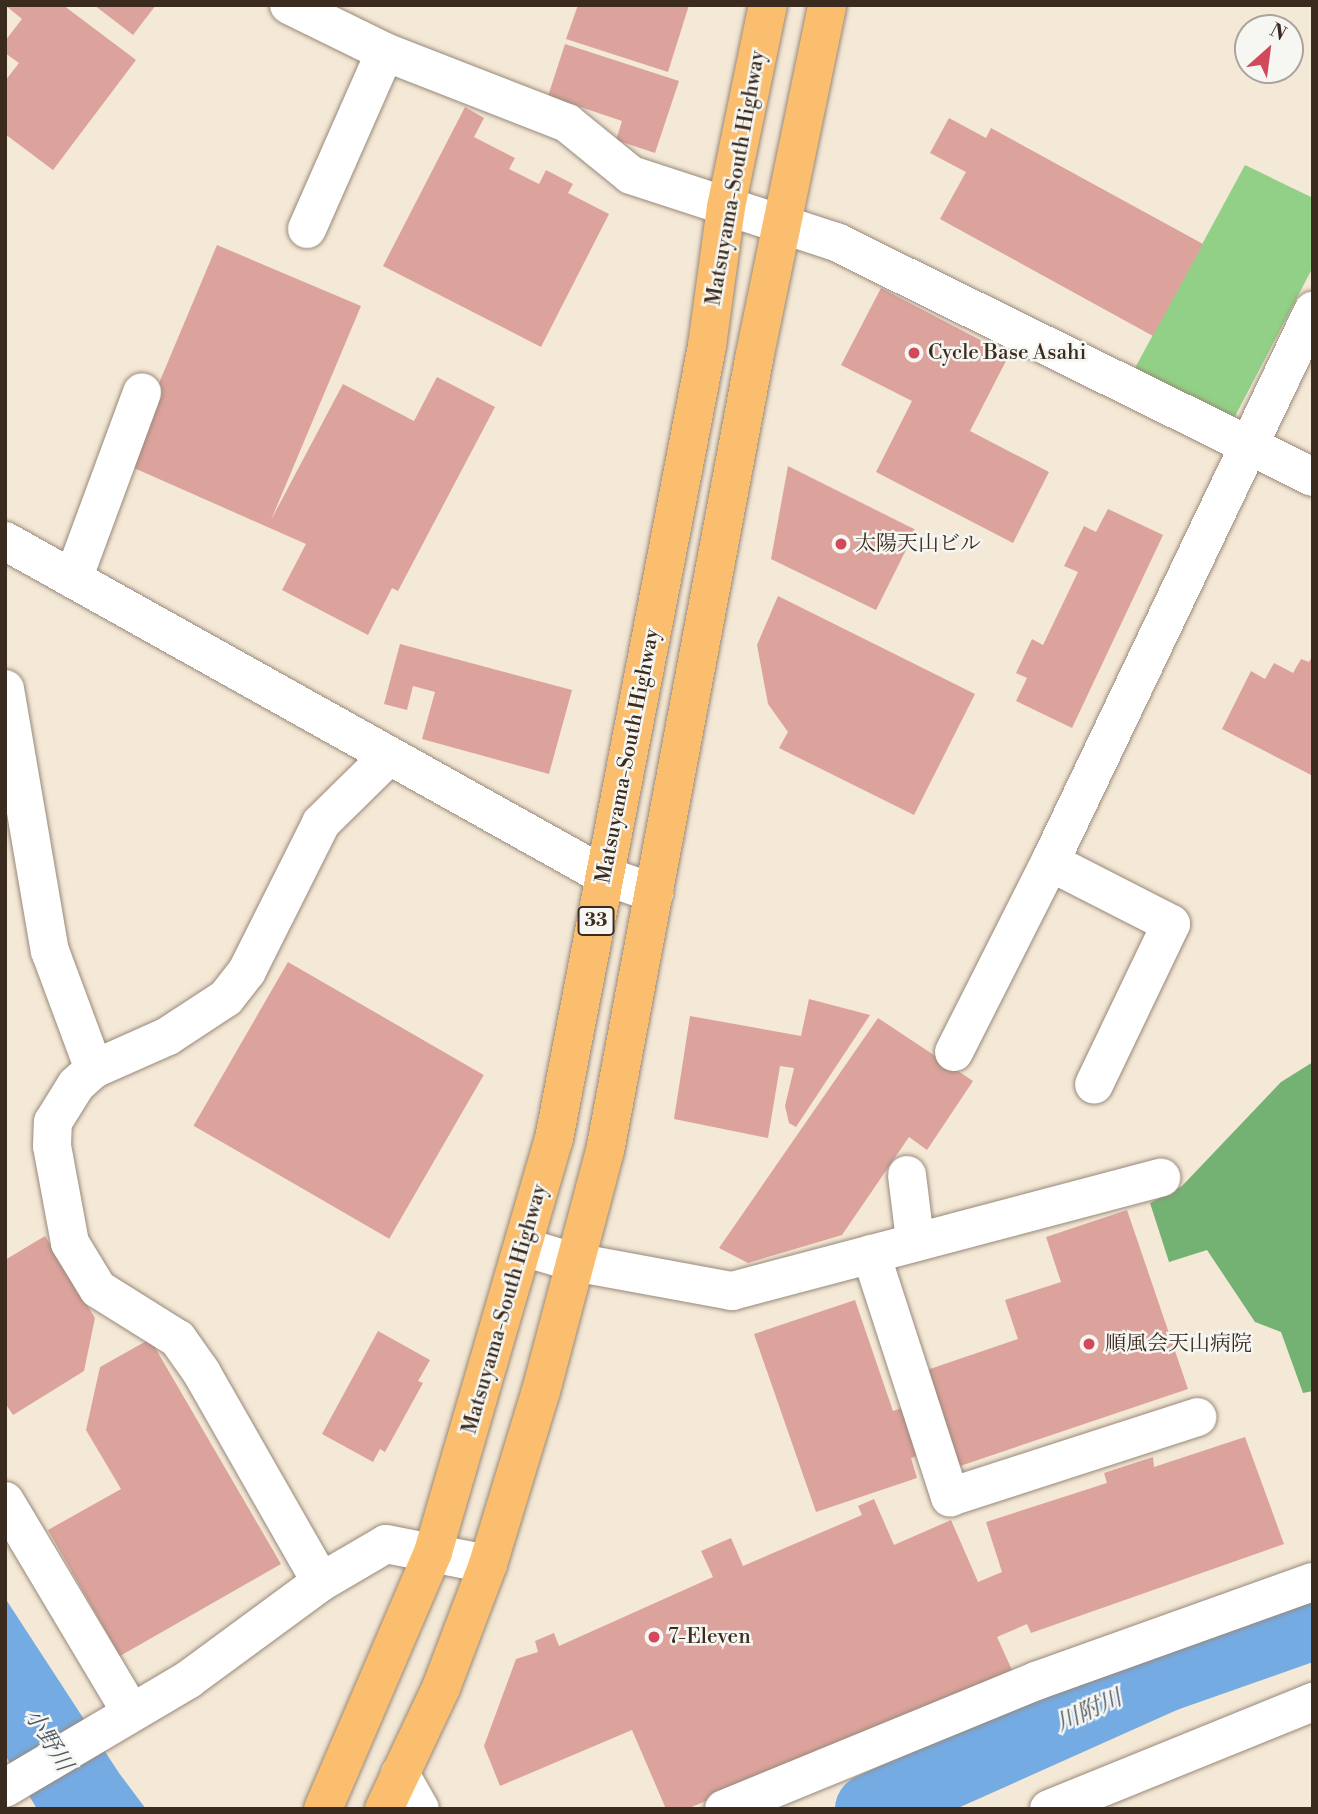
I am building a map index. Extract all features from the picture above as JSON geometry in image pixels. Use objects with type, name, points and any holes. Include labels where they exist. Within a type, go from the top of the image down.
[{"type":"highway","name":"Matsuyama-South Highway","points":[[323,1809],[433,1552],[554,1139],[707,346],[726,207],[768,5]]},
{"type":"highway","name":"33","points":[[384,1809],[441,1688],[488,1564],[541,1391],[605,1152],[780,225],[827,5]]},
{"type":"street","points":[[289,5],[385,52],[567,123],[631,175],[836,242],[1246,447],[1313,477]]},
{"type":"street","points":[[307,229],[385,52]]},
{"type":"street","points":[[954,1052],[1050,862],[1313,311]]},
{"type":"street","points":[[73,579],[142,393]]},
{"type":"street","points":[[5,541],[605,876],[654,894]]},
{"type":"street","points":[[5,688],[50,951],[94,1069]]},
{"type":"street","points":[[321,1582],[202,1373],[178,1339],[98,1289],[70,1244],[52,1146],[53,1122],[76,1085],[94,1069],[168,1036],[226,998],[247,971],[321,823],[389,755]]},
{"type":"street","points":[[1050,862],[1171,925],[1094,1086]]},
{"type":"street","points":[[907,1175],[915,1240]]},
{"type":"street","points":[[523,1247],[574,1262],[732,1291],[915,1240],[1161,1178]]},
{"type":"street","points":[[871,1254],[950,1497],[1197,1417]]},
{"type":"street","points":[[5,1501],[121,1716]]},
{"type":"street","points":[[5,1788],[121,1716],[189,1679],[321,1582],[386,1544],[488,1564]]},
{"type":"street","points":[[723,1809],[1035,1681],[1313,1582]]},
{"type":"street","points":[[1049,1809],[1313,1702]]},
{"type":"street","points":[[400,1774],[420,1809]]},
{"type":"green space","points":[[1245,165],[1313,198],[1313,267],[1233,420],[1135,368]]},
{"type":"green space","points":[[1313,1062],[1313,1391],[1303,1393],[1281,1332],[1255,1322],[1207,1250],[1169,1262],[1150,1203],[1182,1186],[1281,1082]]},
{"type":"water","name":"小野川","points":[[5,1598],[119,1773],[146,1809],[37,1809],[5,1755]]},
{"type":"building","points":[[5,5],[63,5],[136,60],[53,170],[5,134],[5,81],[19,63],[5,53],[5,41],[22,19]]},
{"type":"building","points":[[94,5],[156,5],[133,35]]},
{"type":"building","points":[[578,5],[689,5],[668,72],[566,39]]},
{"type":"building","points":[[565,44],[679,81],[655,153],[616,140],[622,121],[548,96]]},
{"type":"building","points":[[465,107],[484,118],[474,137],[515,158],[509,169],[539,184],[546,170],[573,184],[568,193],[609,214],[541,347],[383,266]]},
{"type":"building","points":[[949,118],[986,138],[991,128],[1203,244],[1153,336],[940,219],[966,172],[930,153]]},
{"type":"building","points":[[217,245],[361,306],[271,520],[343,384],[414,421],[437,377],[495,407],[398,591],[392,588],[368,635],[282,590],[306,544],[125,464]]},
{"type":"building","points":[[881,288],[1009,355],[970,431],[1049,472],[1013,543],[876,472],[912,401],[841,365]]},
{"type":"building","name":"太陽天山ビル","points":[[788,466],[916,530],[876,610],[771,559]]},
{"type":"building","points":[[1108,509],[1163,535],[1072,728],[1016,701],[1027,678],[1016,673],[1032,639],[1043,645],[1078,572],[1064,566],[1084,526],[1096,532]]},
{"type":"building","points":[[778,596],[975,694],[914,815],[779,748],[788,732],[768,704],[757,645]]},
{"type":"building","points":[[400,644],[572,690],[549,774],[422,739],[435,692],[413,686],[407,710],[384,704]]},
{"type":"building","points":[[1313,655],[1313,776],[1222,729],[1251,671],[1265,679],[1274,663],[1293,673],[1301,659],[1309,662]]},
{"type":"building","points":[[288,962],[484,1075],[389,1239],[194,1126]]},
{"type":"building","points":[[809,999],[870,1015],[796,1127],[789,1123],[785,1106],[794,1068],[780,1066],[768,1138],[674,1119],[690,1016],[801,1036]]},
{"type":"building","points":[[878,1018],[973,1081],[927,1150],[909,1137],[842,1235],[748,1263],[719,1248]]},
{"type":"building","points":[[1127,1210],[1188,1389],[960,1466],[952,1444],[911,1458],[917,1478],[816,1512],[754,1334],[855,1300],[893,1411],[936,1396],[927,1370],[1018,1339],[1005,1300],[1061,1282],[1046,1237]]},
{"type":"building","points":[[45,1236],[95,1318],[84,1371],[13,1415],[5,1403],[5,1260]]},
{"type":"building","points":[[378,1331],[430,1360],[418,1381],[423,1383],[385,1452],[380,1449],[373,1462],[322,1434]]},
{"type":"building","points":[[150,1339],[281,1564],[120,1656],[48,1530],[121,1489],[86,1430],[100,1367]]},
{"type":"building","points":[[1245,1437],[1284,1544],[1031,1633],[1027,1624],[997,1637],[1012,1670],[687,1809],[666,1809],[632,1730],[500,1786],[484,1746],[516,1659],[538,1652],[535,1641],[554,1633],[559,1646],[713,1577],[701,1551],[731,1538],[743,1566],[862,1515],[858,1506],[874,1499],[894,1545],[951,1520],[978,1582],[1002,1572],[986,1522],[1107,1483],[1104,1473],[1153,1457],[1154,1467]]},
{"type":"waterway","name":"川附川","points":[[870,1809],[1165,1677],[1313,1625]]},
{"type":"place","name":"Cycle Base Asahi","points":[[914,353]]},
{"type":"place","name":"太陽天山ビル","points":[[841,544]]},
{"type":"place","name":"順風会天山病院","points":[[1089,1344]]},
{"type":"place","name":"7-Eleven","points":[[654,1637]]}]
